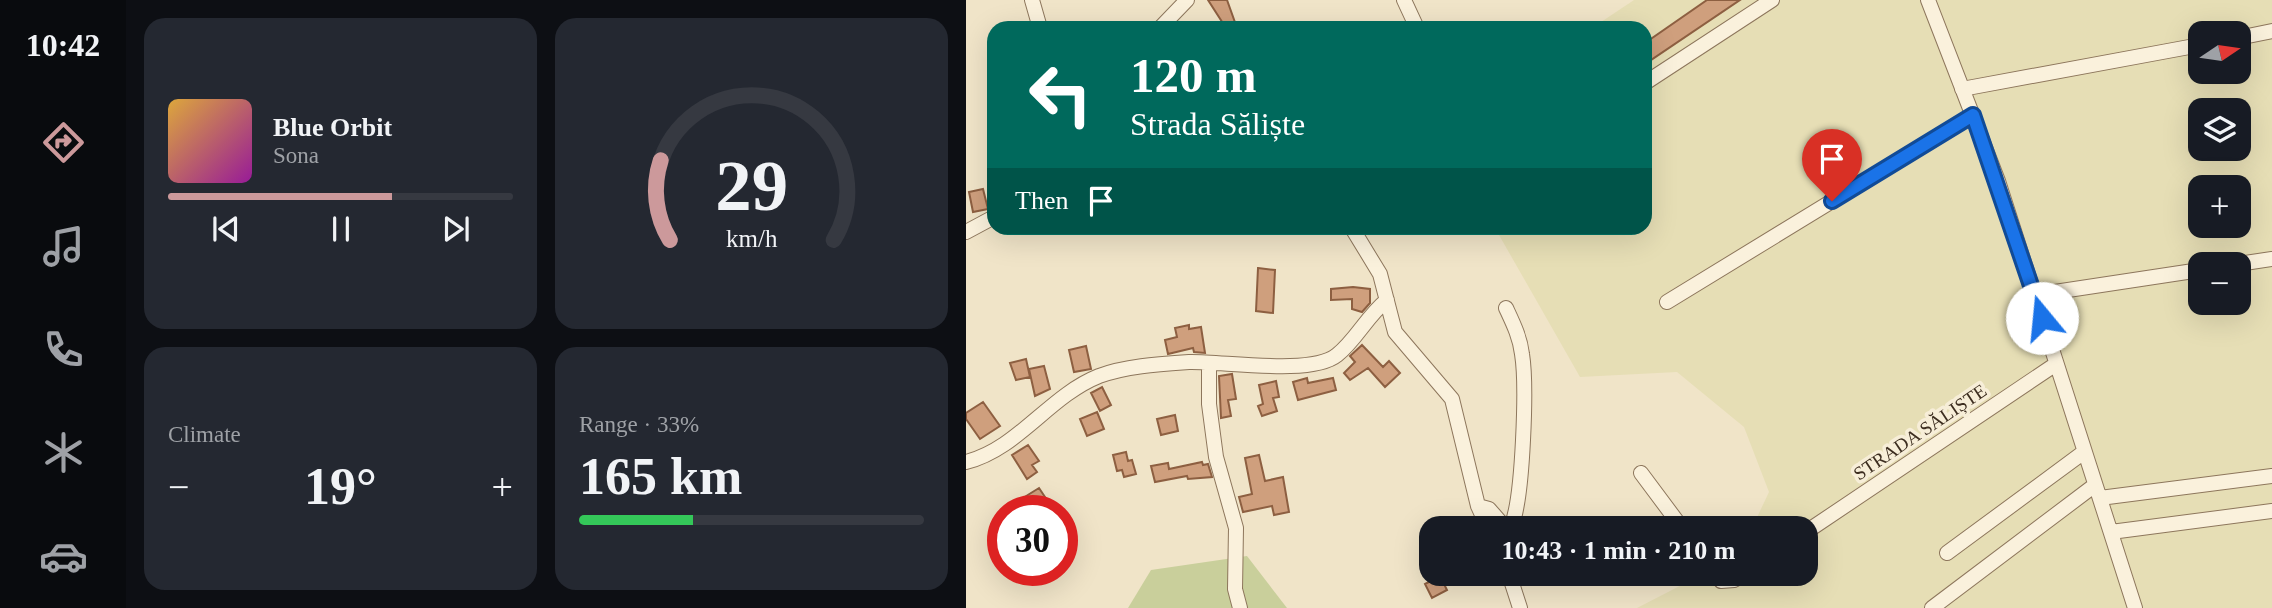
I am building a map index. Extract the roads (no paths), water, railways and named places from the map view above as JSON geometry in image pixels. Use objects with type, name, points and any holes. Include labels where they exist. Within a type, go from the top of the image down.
[{"type":"street","points":[[1032,0],[1038,21]]},
{"type":"street","points":[[1167,21],[1187,0]]},
{"type":"street","points":[[1404,0],[1414,21]]},
{"type":"street","points":[[1652,78],[1772,0]]},
{"type":"street","points":[[1928,0],[1973,115],[2035,295],[2135,608]]},
{"type":"street","points":[[2251,35],[2272,31]]},
{"type":"street","points":[[1962,89],[2188,47]]},
{"type":"street","points":[[1667,302],[1973,115]]},
{"type":"street","points":[[966,232],[987,221]]},
{"type":"street","points":[[1356,235],[1380,274],[1395,332],[1452,399],[1483,516]]},
{"type":"street","points":[[2251,262],[2272,259]]},
{"type":"street","points":[[2035,295],[2188,272]]},
{"type":"street","points":[[966,462],[992,453],[1050,406],[1082,384],[1102,375],[1148,366],[1209,363],[1247,366],[1324,361],[1336,356],[1374,310],[1387,300]]},
{"type":"street","points":[[1478,506],[1489,509],[1503,525],[1512,524],[1516,515],[1524,369],[1518,333],[1506,308]]},
{"type":"street","points":[[1209,363],[1209,404],[1216,457],[1236,528],[1235,589],[1240,608]]},
{"type":"street","name":"STRADA SĂLIȘTE","points":[[1818,524],[2056,364]]},
{"type":"street","points":[[1947,553],[2084,452]]},
{"type":"street","points":[[1641,473],[1673,516]]},
{"type":"street","points":[[1932,608],[2098,492],[2272,477]]},
{"type":"street","points":[[2110,531],[2272,511]]},
{"type":"street","points":[[1513,586],[1520,608]]}]
